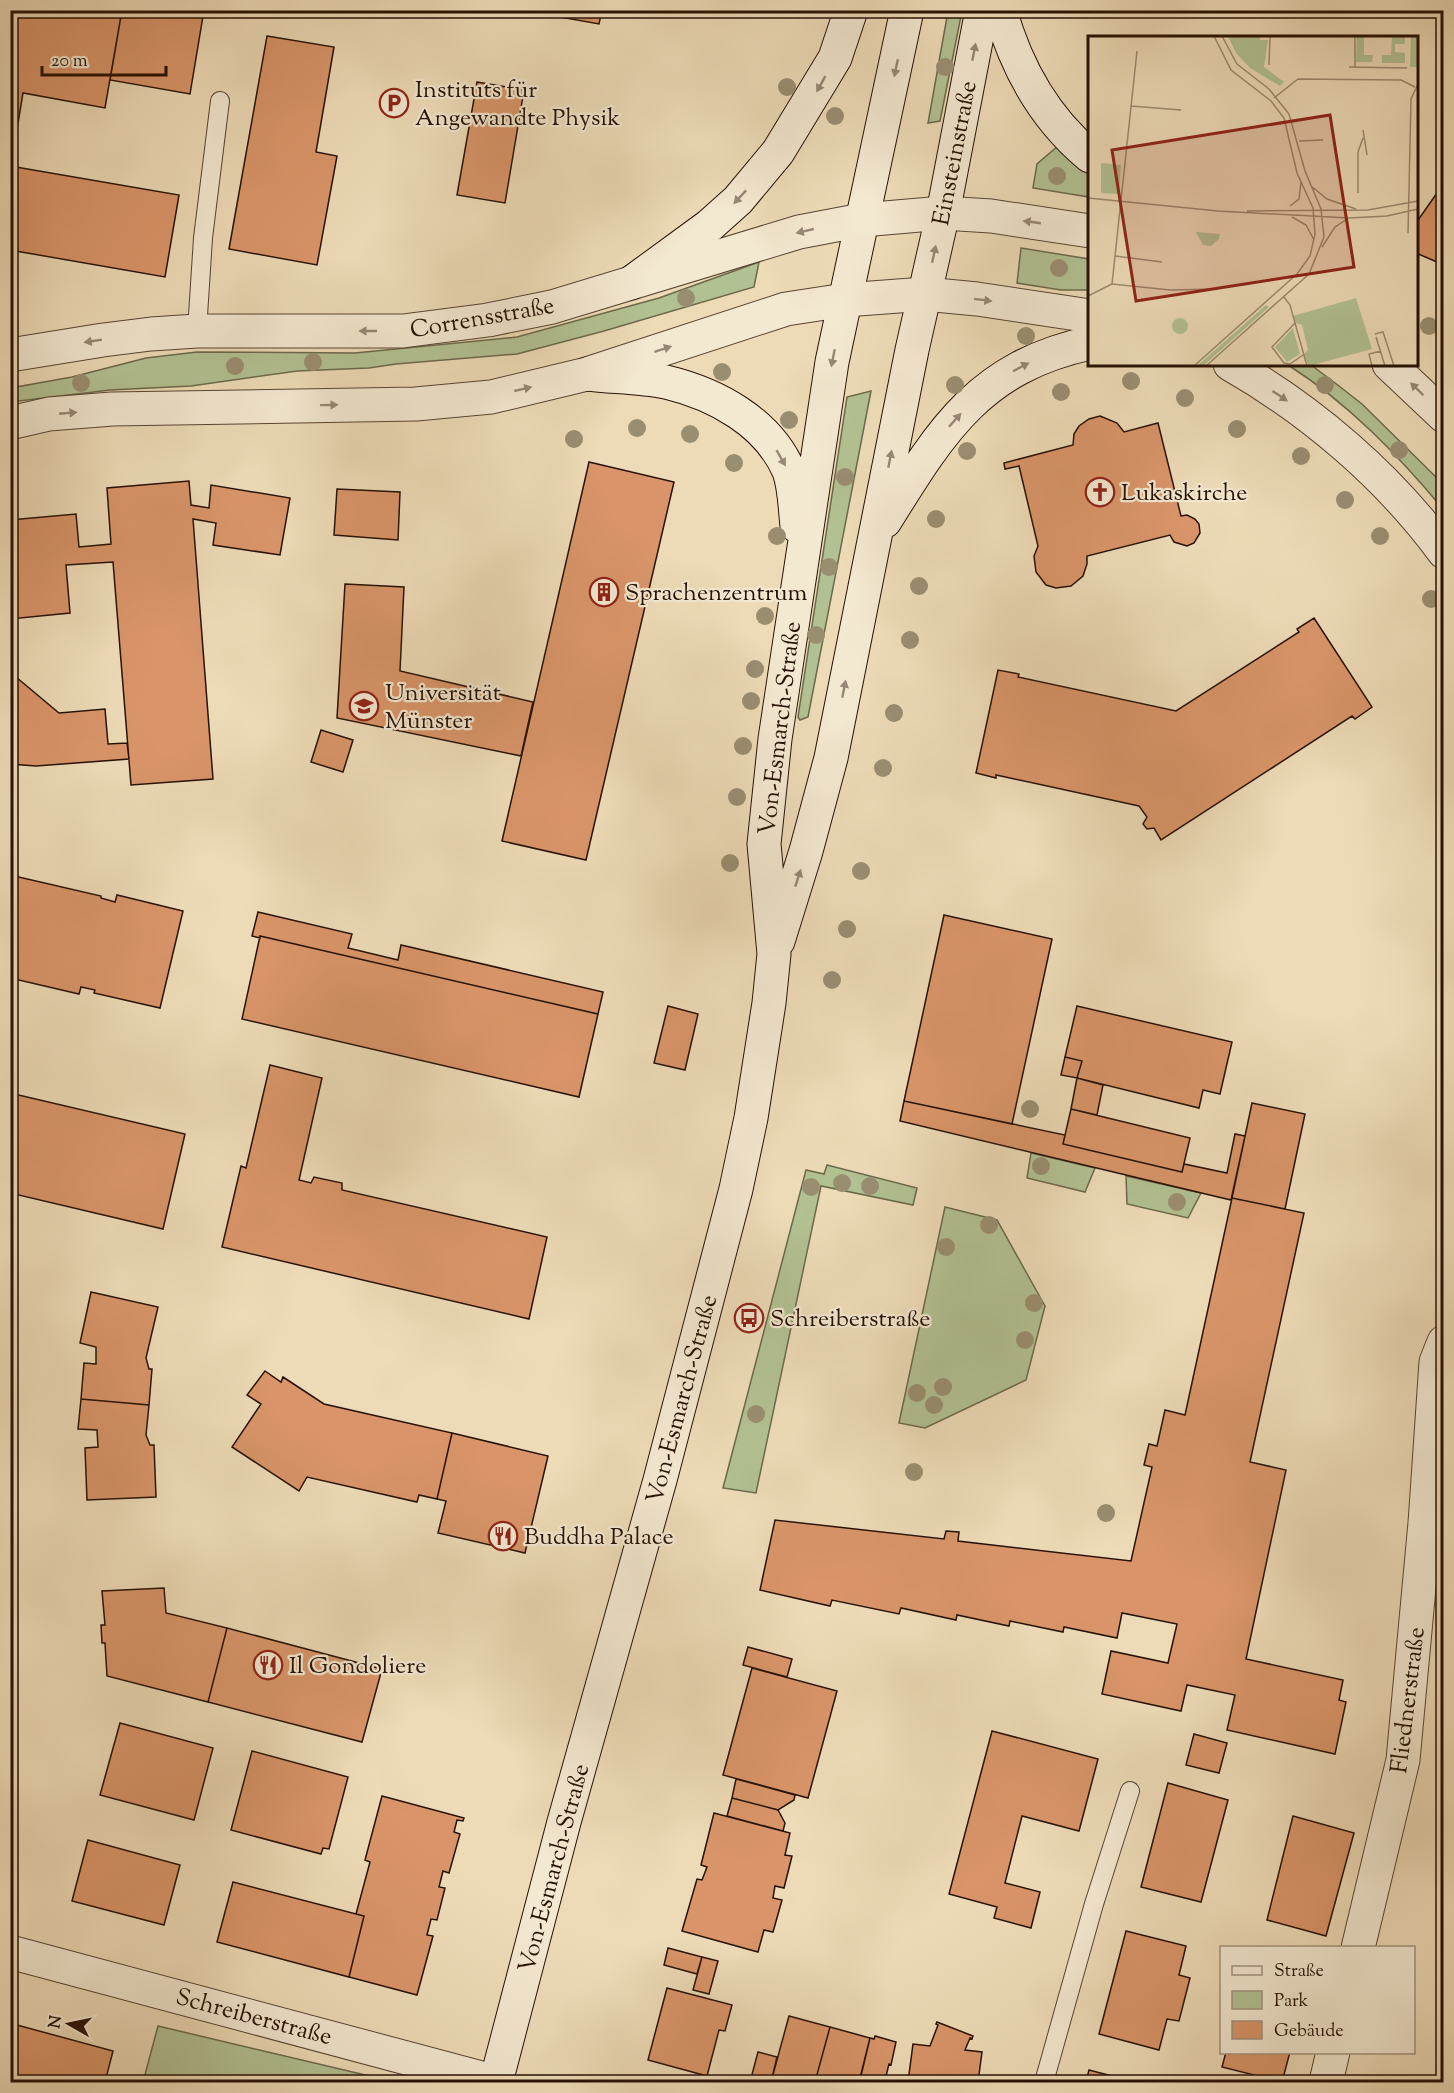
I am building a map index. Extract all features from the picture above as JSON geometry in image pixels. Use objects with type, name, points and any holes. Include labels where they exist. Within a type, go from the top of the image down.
[{"type":"main road","points":[[631,283],[709,226],[738,200],[778,152],[835,58],[851,10]]},
{"type":"main road","points":[[862,220],[896,69],[906,10]]},
{"type":"main road","name":"Einsteinstraße","points":[[925,294],[982,10]]},
{"type":"main road","points":[[1000,10],[1008,39],[1031,85],[1052,118],[1088,155]]},
{"type":"main road","name":"Corrensstraße","points":[[10,355],[103,340],[197,331],[404,331],[488,320],[552,307],[799,232],[862,220],[943,213],[991,216],[1088,231]]},
{"type":"main road","name":"Von-Esmarch-Straße","points":[[496,2082],[564,1822],[663,1468],[736,1189],[751,1118],[769,1003],[774,954],[764,844],[775,739],[832,362],[862,220]]},
{"type":"main road","points":[[10,423],[49,414],[112,409],[416,404],[491,397],[587,374],[786,309],[845,300],[925,294],[988,300],[1088,316]]},
{"type":"main road","name":"Von-Esmarch-Straße","points":[[774,954],[806,851],[831,758],[925,294]]},
{"type":"main road","points":[[875,537],[926,455],[975,398],[992,384],[1040,357],[1088,344]]},
{"type":"main road","points":[[1233,366],[1285,399],[1361,460],[1401,501],[1443,552]]},
{"type":"main road","points":[[1391,366],[1443,416]]},
{"type":"main road","points":[[587,374],[664,382],[682,387],[727,405],[762,431],[782,456],[790,474],[802,560]]},
{"type":"main road","name":"Fliednerstraße","points":[[1358,1946],[1403,1760],[1434,1523],[1436,1362],[1443,1342]]},
{"type":"main road","name":"Schreiberstraße","points":[[10,1953],[496,2082]]},
{"type":"main road","points":[[1326,2082],[1333,2054]]},
{"type":"lane","points":[[197,331],[203,238],[220,101]]},
{"type":"lane","points":[[1044,2082],[1091,1915],[1130,1791]]},
{"type":"green space","points":[[948,11],[962,11],[940,121],[928,123]]},
{"type":"green space","points":[[1058,146],[1088,174],[1088,197],[1033,188],[1037,164]]},
{"type":"green space","points":[[1021,248],[1088,259],[1088,290],[1061,290],[1017,283]]},
{"type":"green space","points":[[759,262],[754,287],[517,354],[369,368],[297,371],[191,386],[110,390],[11,402],[11,388],[72,377],[146,358],[197,352],[355,353],[517,337],[659,298]]},
{"type":"green space","points":[[1289,366],[1312,366],[1362,404],[1443,484],[1443,509],[1371,431],[1310,380]]},
{"type":"green space","points":[[871,391],[808,717],[800,720],[798,717],[847,397]]},
{"type":"green space","points":[[1031,1153],[1095,1168],[1085,1192],[1027,1178]]},
{"type":"green space","points":[[827,1165],[917,1188],[913,1205],[821,1186],[756,1493],[723,1488],[806,1170],[824,1174]]},
{"type":"green space","points":[[1126,1176],[1201,1193],[1188,1218],[1127,1204]]},
{"type":"green space","points":[[945,1207],[997,1220],[1045,1306],[1026,1380],[925,1428],[899,1423]]},
{"type":"green space","points":[[158,2026],[395,2082],[143,2082]]},
{"type":"building","points":[[10,10],[122,10],[105,108],[23,93],[11,166]]},
{"type":"building","points":[[122,10],[172,10],[203,16],[190,94],[110,80]]},
{"type":"building","points":[[521,10],[602,10],[599,24]]},
{"type":"building","points":[[267,36],[334,47],[316,152],[337,156],[317,265],[229,249]]},
{"type":"building","points":[[477,82],[524,90],[505,203],[457,195]]},
{"type":"building","points":[[10,166],[179,195],[165,277],[10,250]]},
{"type":"building","points":[[1444,183],[1444,265],[1418,254],[1418,220]]},
{"type":"building","name":"Lukaskirche","points":[[1100,416],[1117,423],[1124,432],[1158,423],[1181,516],[1187,515],[1195,519],[1199,524],[1200,533],[1194,543],[1187,546],[1174,542],[1170,535],[1087,556],[1083,576],[1071,586],[1056,588],[1046,585],[1036,572],[1034,556],[1038,546],[1019,466],[1005,469],[1004,463],[1073,445],[1074,434],[1079,426],[1089,419]]},
{"type":"building","name":"Sprachenzentrum","points":[[589,462],[674,482],[586,860],[502,841]]},
{"type":"building","points":[[189,481],[191,505],[209,508],[211,485],[290,498],[280,555],[213,545],[216,523],[193,519],[213,779],[131,785],[113,562],[66,565],[70,613],[10,619],[10,520],[76,514],[79,547],[111,544],[107,488]]},
{"type":"building","points":[[337,489],[400,492],[398,540],[334,535]]},
{"type":"building","points":[[345,584],[404,587],[400,671],[533,702],[521,756],[337,718]]},
{"type":"building","points":[[1314,618],[1372,707],[1355,719],[1352,716],[1161,840],[1154,828],[1147,829],[1143,824],[1147,817],[1139,806],[996,775],[996,778],[976,773],[998,670],[1019,674],[1018,677],[1176,711],[1299,632],[1297,629]]},
{"type":"building","points":[[10,672],[59,713],[105,709],[108,744],[127,743],[129,759],[36,766],[10,764]]},
{"type":"building","points":[[321,730],[353,740],[343,772],[311,762]]},
{"type":"building","points":[[10,875],[101,896],[101,898],[115,902],[117,895],[183,911],[160,1008],[94,993],[95,990],[81,987],[79,994],[10,978]]},
{"type":"building","points":[[258,912],[352,934],[348,948],[398,960],[401,945],[603,992],[598,1014],[252,936]]},
{"type":"building","points":[[944,915],[1052,939],[1012,1124],[904,1101]]},
{"type":"building","points":[[260,936],[598,1014],[579,1097],[242,1019]]},
{"type":"building","points":[[668,1006],[698,1014],[685,1070],[654,1063]]},
{"type":"building","points":[[1077,1006],[1232,1042],[1220,1094],[1203,1090],[1199,1108],[1077,1078],[1082,1061],[1065,1057]]},
{"type":"building","points":[[1065,1057],[1082,1061],[1077,1078],[1061,1075]]},
{"type":"building","points":[[270,1065],[322,1078],[299,1180],[311,1183],[314,1177],[342,1183],[342,1190],[547,1237],[529,1319],[222,1247],[241,1166],[246,1168]]},
{"type":"building","points":[[1077,1078],[1103,1085],[1097,1115],[1071,1109]]},
{"type":"building","points":[[10,1093],[185,1134],[163,1229],[10,1193]]},
{"type":"building","points":[[904,1101],[1065,1135],[1063,1144],[1182,1172],[1184,1164],[1227,1173],[1235,1134],[1245,1136],[1231,1200],[900,1121]]},
{"type":"building","points":[[1252,1103],[1305,1114],[1285,1209],[1232,1198]]},
{"type":"building","points":[[1071,1109],[1190,1138],[1182,1172],[1063,1144]]},
{"type":"building","points":[[1232,1198],[1304,1213],[1250,1462],[1286,1470],[1246,1659],[1343,1680],[1339,1700],[1346,1702],[1335,1754],[1227,1730],[1235,1695],[1187,1685],[1181,1711],[1102,1694],[1111,1651],[1168,1663],[1177,1624],[1122,1613],[1117,1638],[1064,1627],[1063,1632],[1010,1621],[1009,1626],[957,1615],[956,1620],[901,1608],[899,1614],[832,1600],[830,1606],[760,1590],[775,1520],[944,1539],[946,1531],[959,1532],[958,1541],[1131,1561],[1152,1467],[1144,1465],[1149,1444],[1157,1446],[1165,1410],[1185,1415]]},
{"type":"building","points":[[91,1292],[158,1307],[146,1358],[149,1369],[152,1369],[149,1405],[81,1399],[84,1363],[96,1364],[96,1347],[80,1343]]},
{"type":"building","points":[[265,1371],[281,1382],[283,1377],[324,1404],[452,1433],[437,1499],[419,1495],[417,1502],[307,1477],[299,1491],[232,1447],[261,1404],[247,1395]]},
{"type":"building","points":[[81,1399],[149,1405],[146,1435],[150,1445],[154,1445],[156,1497],[87,1500],[85,1448],[98,1447],[97,1430],[78,1429]]},
{"type":"building","points":[[452,1433],[548,1456],[525,1553],[438,1533],[446,1501],[437,1499]]},
{"type":"building","points":[[164,1588],[166,1613],[227,1628],[208,1702],[107,1676],[105,1643],[102,1643],[101,1625],[105,1625],[102,1591]]},
{"type":"building","points":[[227,1628],[382,1669],[362,1742],[208,1702]]},
{"type":"building","points":[[748,1647],[792,1659],[787,1677],[743,1665]]},
{"type":"building","points":[[752,1668],[837,1691],[808,1798],[723,1775]]},
{"type":"building","points":[[120,1723],[213,1748],[194,1820],[100,1795]]},
{"type":"building","points":[[992,1731],[1098,1759],[1079,1831],[1022,1816],[1005,1883],[1040,1892],[1031,1928],[994,1918],[997,1907],[949,1894]]},
{"type":"building","points":[[1194,1734],[1227,1743],[1219,1773],[1186,1765]]},
{"type":"building","points":[[252,1751],[348,1777],[329,1849],[323,1848],[321,1854],[231,1830]]},
{"type":"building","points":[[736,1779],[795,1795],[794,1800],[778,1810],[732,1798]]},
{"type":"building","points":[[1168,1783],[1228,1800],[1201,1902],[1141,1887]]},
{"type":"building","points":[[382,1796],[464,1818],[463,1821],[457,1820],[454,1832],[460,1834],[449,1873],[443,1871],[439,1887],[445,1888],[437,1920],[431,1919],[427,1935],[433,1936],[417,1995],[349,1977],[364,1916],[356,1914],[370,1862],[365,1860]]},
{"type":"building","points":[[732,1798],[778,1810],[785,1823],[783,1831],[727,1816]]},
{"type":"building","points":[[10,1809],[15,1810],[10,1828]]},
{"type":"building","points":[[714,1813],[790,1833],[785,1855],[792,1856],[784,1888],[775,1886],[773,1898],[782,1900],[773,1932],[764,1930],[758,1952],[682,1931],[697,1879],[702,1880],[707,1867],[701,1865]]},
{"type":"building","points":[[1293,1816],[1354,1833],[1326,1936],[1267,1920]]},
{"type":"building","points":[[88,1840],[180,1865],[164,1925],[72,1901]]},
{"type":"building","points":[[233,1882],[364,1916],[349,1977],[217,1942]]},
{"type":"building","points":[[1126,1931],[1186,1946],[1179,1975],[1190,1978],[1179,2021],[1167,2019],[1159,2050],[1099,2034]]},
{"type":"building","points":[[668,1948],[702,1957],[697,1974],[664,1965]]},
{"type":"building","points":[[702,1957],[718,1961],[709,1994],[693,1990]]},
{"type":"building","points":[[667,1988],[732,2005],[725,2031],[719,2030],[707,2076],[648,2060]]},
{"type":"building","points":[[789,2016],[830,2027],[815,2082],[771,2082]]},
{"type":"building","points":[[937,2022],[973,2036],[965,2050],[982,2052],[978,2082],[908,2082],[913,2044],[930,2046]]},
{"type":"building","points":[[10,2024],[17,2025],[10,2051]]},
{"type":"building","points":[[17,2025],[113,2051],[105,2082],[10,2082],[10,2051]]},
{"type":"building","points":[[830,2027],[870,2038],[859,2082],[815,2082]]},
{"type":"building","points":[[875,2036],[896,2042],[886,2076],[908,2082],[860,2080],[870,2038],[874,2039]]},
{"type":"building","points":[[758,2052],[777,2057],[771,2082],[750,2082]]},
{"type":"building","points":[[1225,2054],[1289,2054],[1282,2082],[1222,2067]]},
{"type":"building","points":[[1089,2070],[1135,2082],[1086,2082]]},
{"type":"place","name":"Instituts für Angewandte Physik","points":[[394,103]]},
{"type":"place","name":"Lukaskirche","points":[[1100,492]]},
{"type":"place","name":"Sprachenzentrum","points":[[604,592]]},
{"type":"place","name":"Universität Münster","points":[[364,706]]},
{"type":"place","name":"Schreiberstraße","points":[[749,1318]]},
{"type":"place","name":"Buddha Palace","points":[[503,1536]]},
{"type":"place","name":"Il Gondoliere","points":[[268,1665]]}]
